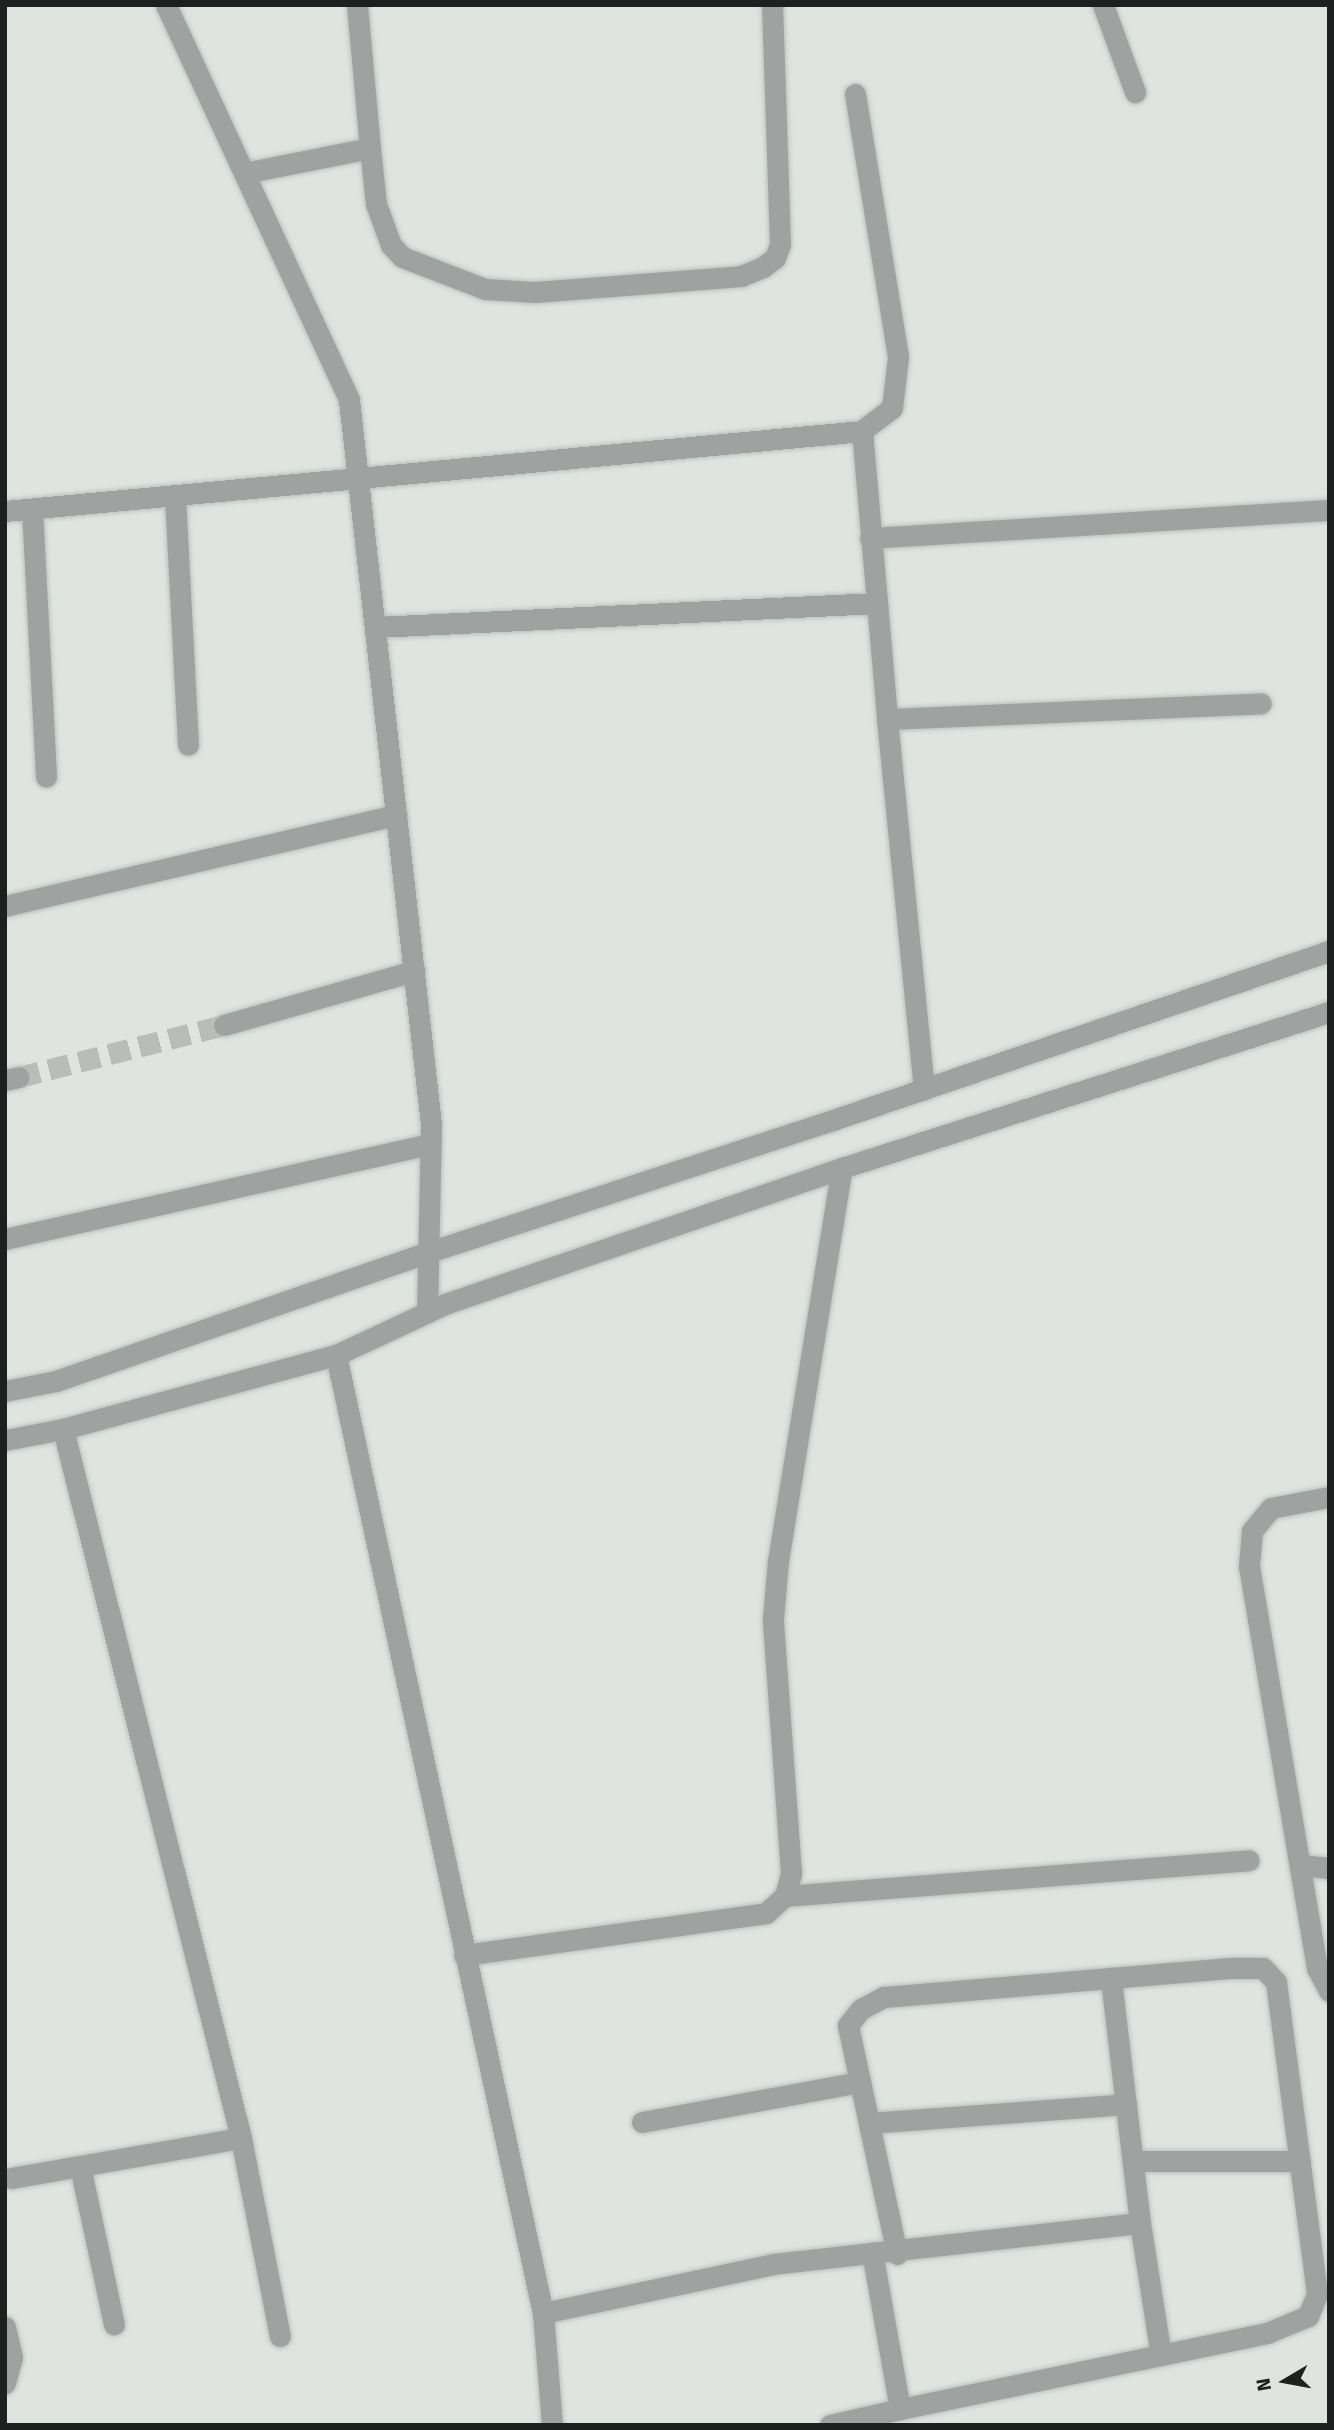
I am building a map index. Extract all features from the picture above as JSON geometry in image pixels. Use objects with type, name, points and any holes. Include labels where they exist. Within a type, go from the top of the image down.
[{"type":"street","points":[[166,5],[349,400],[414,971],[430,1144],[427,1312]]},
{"type":"street","points":[[357,5],[376,204],[391,245],[401,257],[485,289],[535,292],[741,276],[769,262],[780,244],[772,5]]},
{"type":"street","points":[[1103,5],[1135,92]]},
{"type":"street","points":[[5,511],[862,431],[891,408],[898,357],[855,94]]},
{"type":"street","points":[[244,173],[370,148]]},
{"type":"street","points":[[862,431],[923,1089]]},
{"type":"street","points":[[175,497],[188,745]]},
{"type":"street","points":[[32,509],[46,777]]},
{"type":"street","points":[[870,538],[1329,510]]},
{"type":"street","points":[[376,627],[877,603]]},
{"type":"street","points":[[887,719],[1261,703]]},
{"type":"street","points":[[5,906],[397,815]]},
{"type":"street","points":[[5,1391],[56,1381],[429,1252],[923,1089],[1329,951]]},
{"type":"street","points":[[224,1025],[414,971]]},
{"type":"street","points":[[5,1440],[63,1429],[336,1355],[427,1312],[842,1168],[1329,1012]]},
{"type":"street","points":[[5,1239],[430,1144]]},
{"type":"street","points":[[464,1955],[766,1913],[785,1896],[791,1874],[774,1607],[842,1168]]},
{"type":"street","points":[[336,1355],[542,2313],[552,2425]]},
{"type":"street","points":[[63,1429],[241,2138],[279,2336]]},
{"type":"street","points":[[1329,1497],[1271,1508],[1252,1531],[1249,1566],[1317,1968],[1329,1991]]},
{"type":"street","points":[[785,1896],[1249,1860]]},
{"type":"street","points":[[1300,1864],[1329,1868]]},
{"type":"street","points":[[830,2425],[1267,2333],[1308,2316],[1317,2294],[1276,1982],[1264,1968],[884,1997],[861,2009],[848,2025],[897,2254]]},
{"type":"street","points":[[1111,1978],[1140,2223],[1161,2355]]},
{"type":"street","points":[[642,2122],[860,2082]]},
{"type":"street","points":[[869,2123],[1126,2104]]},
{"type":"street","points":[[12,2178],[241,2138]]},
{"type":"street","points":[[1133,2161],[1300,2161]]},
{"type":"street","points":[[79,2166],[114,2324]]},
{"type":"street","points":[[542,2313],[774,2264],[872,2252],[897,2254],[1140,2223]]},
{"type":"street","points":[[872,2252],[900,2409]]},
{"type":"street","points":[[5,2327],[12,2357],[5,2383]]},
{"type":"tunnel","points":[[19,1077],[224,1025]]}]
